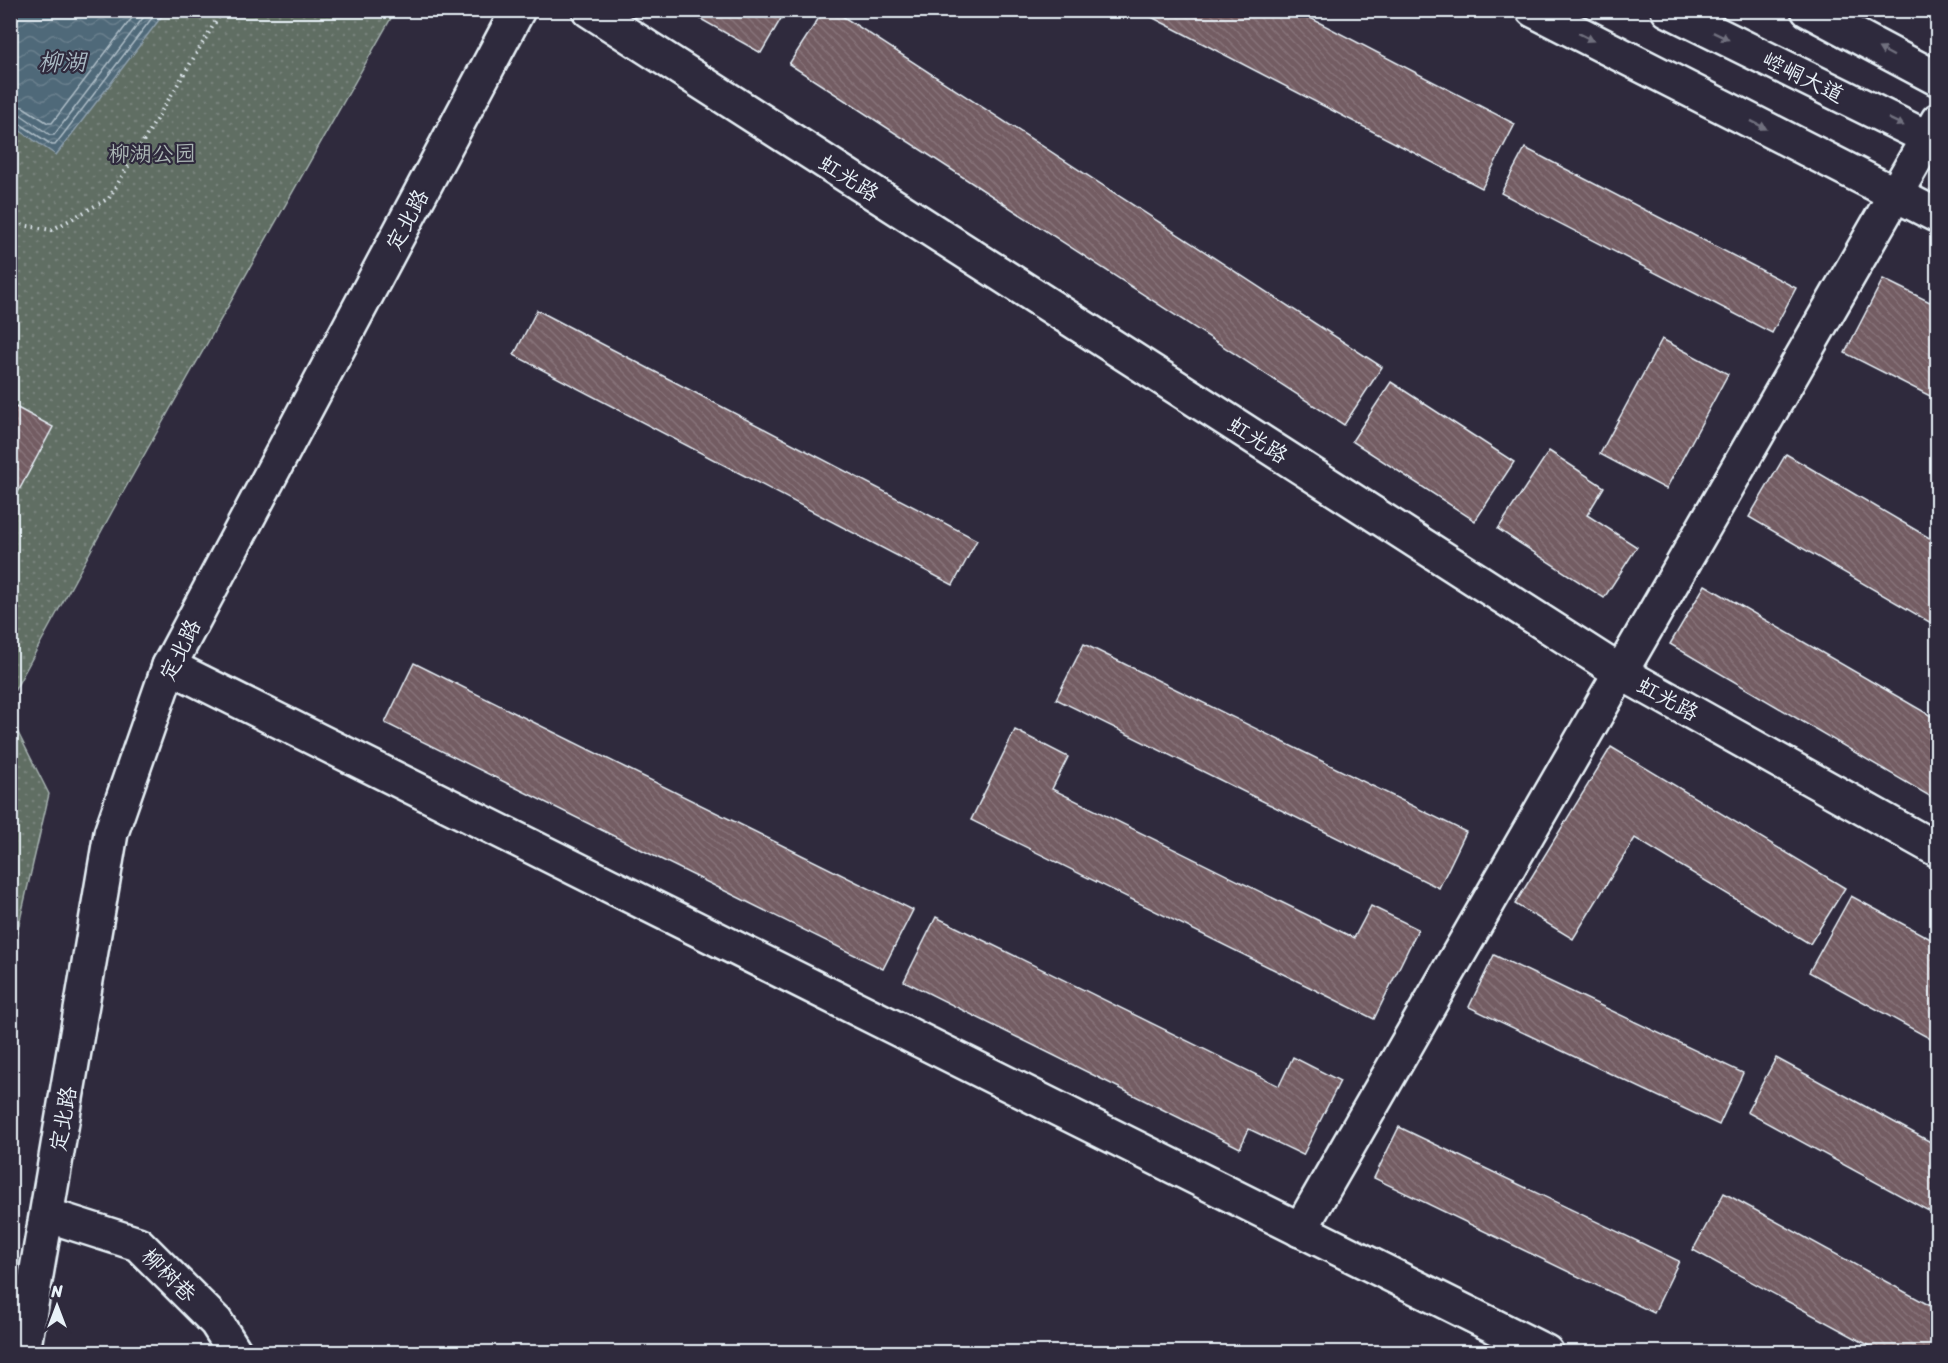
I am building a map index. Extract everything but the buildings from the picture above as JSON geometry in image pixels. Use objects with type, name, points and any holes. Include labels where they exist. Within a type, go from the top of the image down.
[{"type":"street","name":"定北路","points":[[23,1353],[111,834],[169,666],[518,10]]},
{"type":"street","name":"虹光路","points":[[590,10],[1620,672],[1938,850]]},
{"type":"street","points":[[1533,10],[1938,216]]},
{"type":"street","name":"崆峒大道","points":[[1668,10],[1934,134]]},
{"type":"street","points":[[1808,10],[1938,79]]},
{"type":"street","points":[[1300,1230],[1895,194],[1934,134]]},
{"type":"street","points":[[169,666],[1546,1353]]},
{"type":"street","name":"柳树巷","points":[[46,1215],[138,1244],[216,1322],[236,1353]]},
{"type":"path","points":[[10,223],[52,230],[109,198],[219,15],[219,10]]},
{"type":"green space","name":"柳湖公园","points":[[11,11],[395,11],[113,510],[11,697]]},
{"type":"green space","points":[[11,719],[49,794],[11,959]]},
{"type":"water","name":"柳湖","points":[[11,10],[162,10],[162,16],[56,155],[13,126],[11,129]]}]
